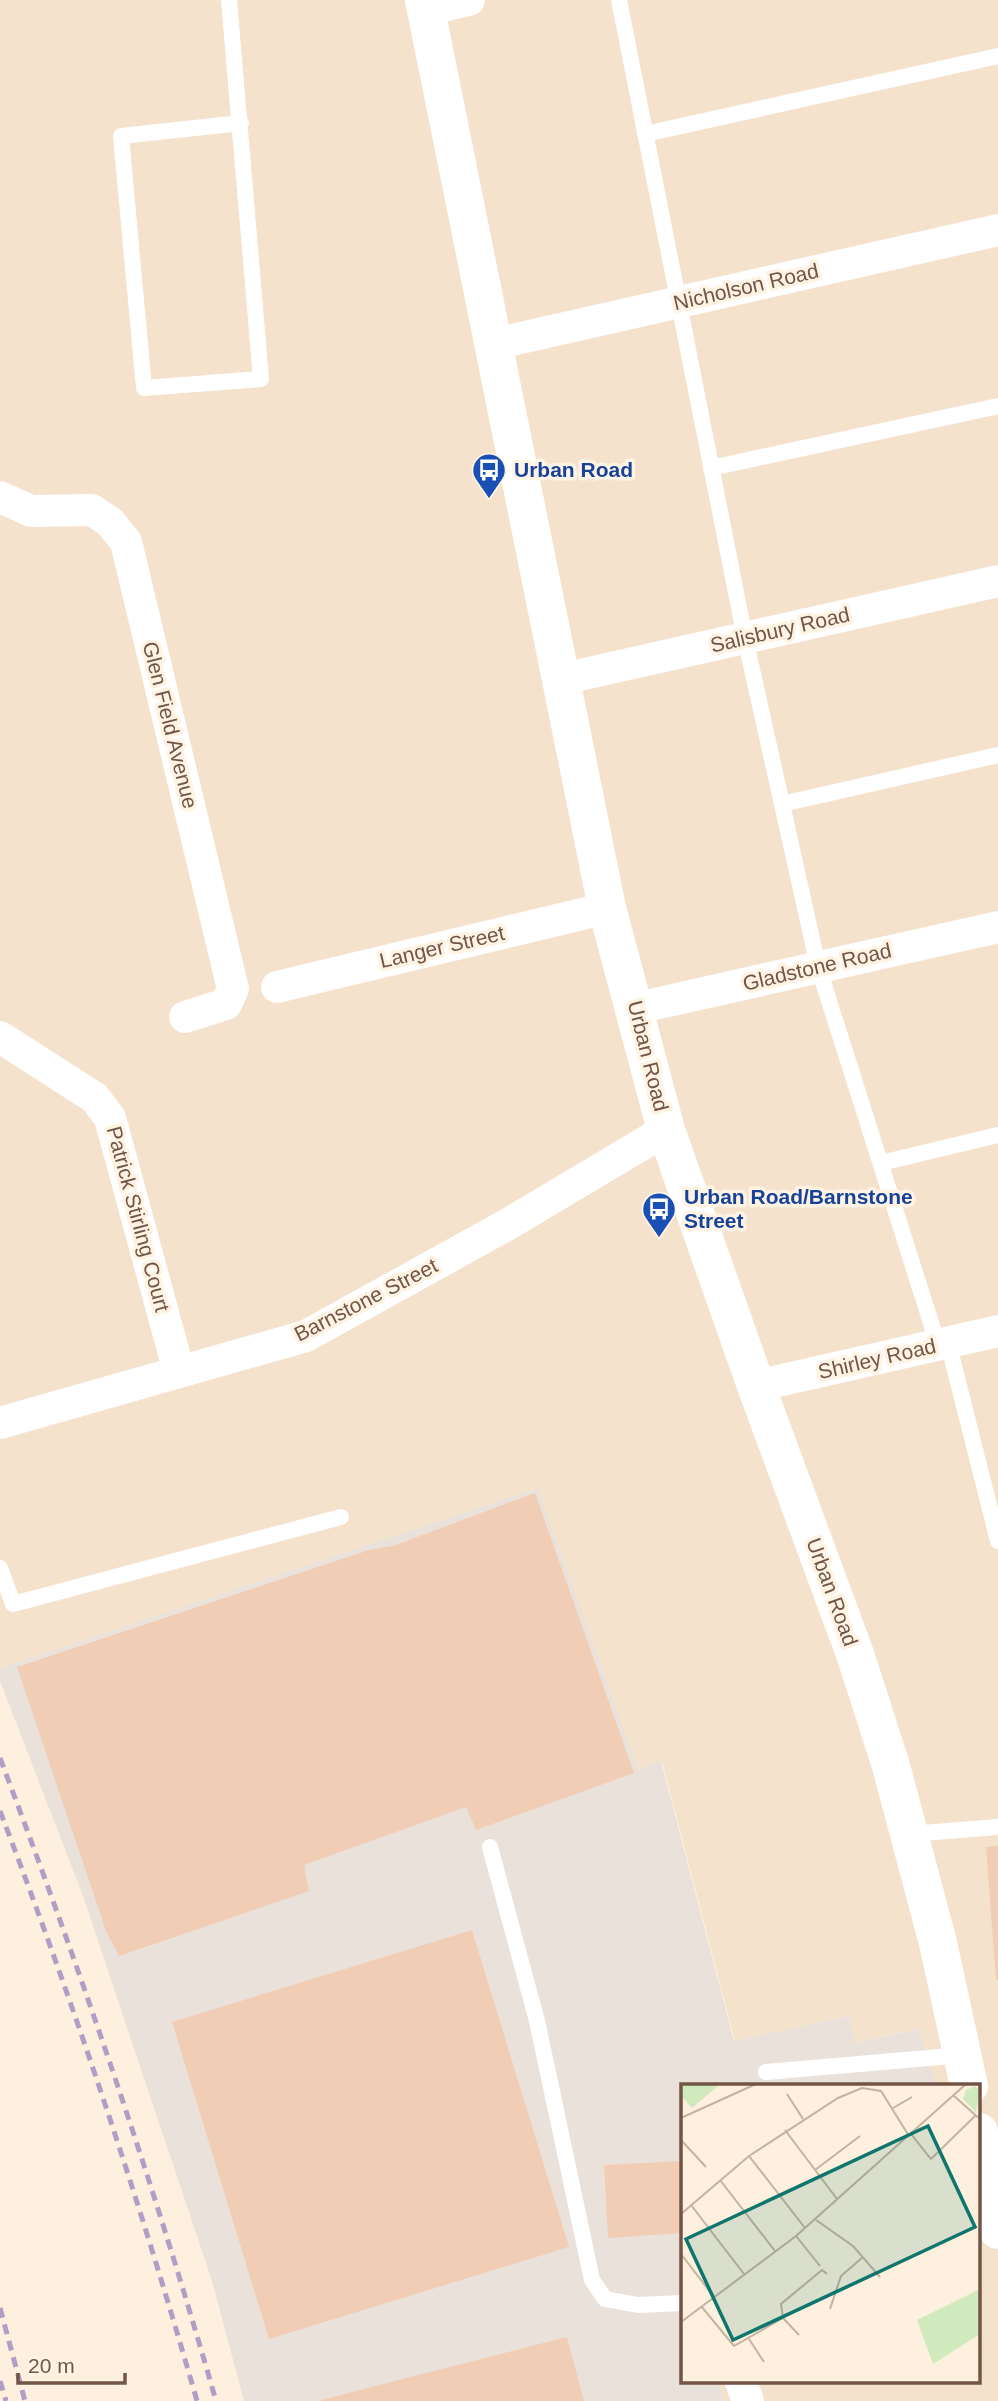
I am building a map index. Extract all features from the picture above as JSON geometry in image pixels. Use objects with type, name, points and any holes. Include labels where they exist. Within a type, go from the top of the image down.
[{"type":"street","points":[[425,5],[469,0]]},
{"type":"street","name":"Urban Road","points":[[425,5],[607,908],[636,1008],[666,1130],[755,1386],[855,1654],[909,1834],[938,1943],[966,2071]]},
{"type":"street","name":"Nicholson Road","points":[[494,344],[998,230]]},
{"type":"street","name":"Glen Field Avenue","points":[[0,497],[31,511],[92,510],[110,522],[125,542],[233,989],[226,1004],[185,1017]]},
{"type":"street","name":"Salisbury Road","points":[[562,679],[998,581]]},
{"type":"street","name":"Langer Street","points":[[277,987],[607,908]]},
{"type":"street","name":"Gladstone Road","points":[[636,1008],[998,927]]},
{"type":"street","name":"Patrick Stirling Court","points":[[0,1037],[95,1098],[110,1118],[179,1372]]},
{"type":"street","name":"Barnstone Street","points":[[0,1423],[306,1336],[510,1223],[666,1130]]},
{"type":"street","name":"Shirley Road","points":[[755,1386],[998,1331]]},
{"type":"street","points":[[981,2144],[994,2224]]},
{"type":"street","points":[[742,2384],[748,2401]]},
{"type":"lane","points":[[229,0],[241,122],[261,379],[144,388],[121,136],[241,122]]},
{"type":"lane","points":[[619,0],[745,638],[818,966],[943,1344],[998,1541]]},
{"type":"lane","points":[[645,134],[998,56]]},
{"type":"lane","points":[[711,468],[998,406]]},
{"type":"lane","points":[[782,804],[998,755]]},
{"type":"lane","points":[[881,1163],[998,1135]]},
{"type":"lane","points":[[0,1568],[12,1604],[341,1517]]},
{"type":"lane","points":[[909,1834],[998,1827]]},
{"type":"lane","points":[[490,1847],[537,2021],[592,2280],[605,2300],[638,2305],[681,2303]]},
{"type":"lane","points":[[766,2072],[966,2071]]},
{"type":"shaded area","points":[[0,0],[998,0],[998,2401],[724,2401],[719,2384],[981,2384],[981,2084],[936,2084],[918,2029],[854,2043],[849,2016],[735,2041],[662,1761],[638,1769],[538,1488],[0,1668]]},
{"type":"shaded area","points":[[538,1488],[638,1769],[661,1761],[734,2041],[849,2016],[855,2043],[919,2029],[936,2084],[681,2084],[681,2384],[719,2384],[724,2401],[244,2401],[212,2281],[83,1896],[0,1681],[0,1668]]},
{"type":"building","points":[[535,1493],[634,1773],[476,1830],[466,1807],[304,1865],[309,1891],[119,1956],[106,1931],[17,1667],[369,1550],[393,1546]]},
{"type":"building","points":[[998,1846],[998,1980],[996,1980],[986,1847]]},
{"type":"building","points":[[472,1930],[569,2247],[269,2339],[172,2022]]},
{"type":"building","points":[[681,2161],[681,2233],[608,2238],[604,2165]]},
{"type":"building","points":[[567,2337],[584,2401],[321,2401],[321,2400]]},
{"type":"railway","points":[[0,1758],[115,2077],[216,2401]]},
{"type":"railway","points":[[0,1811],[105,2104],[197,2401]]},
{"type":"railway","points":[[0,2308],[25,2401]]},
{"type":"railway","points":[[0,2381],[6,2401]]},
{"type":"place","name":"Urban Road","points":[[489,500]]},
{"type":"place","name":"Urban Road/Barnstone Street","points":[[659,1239]]}]
